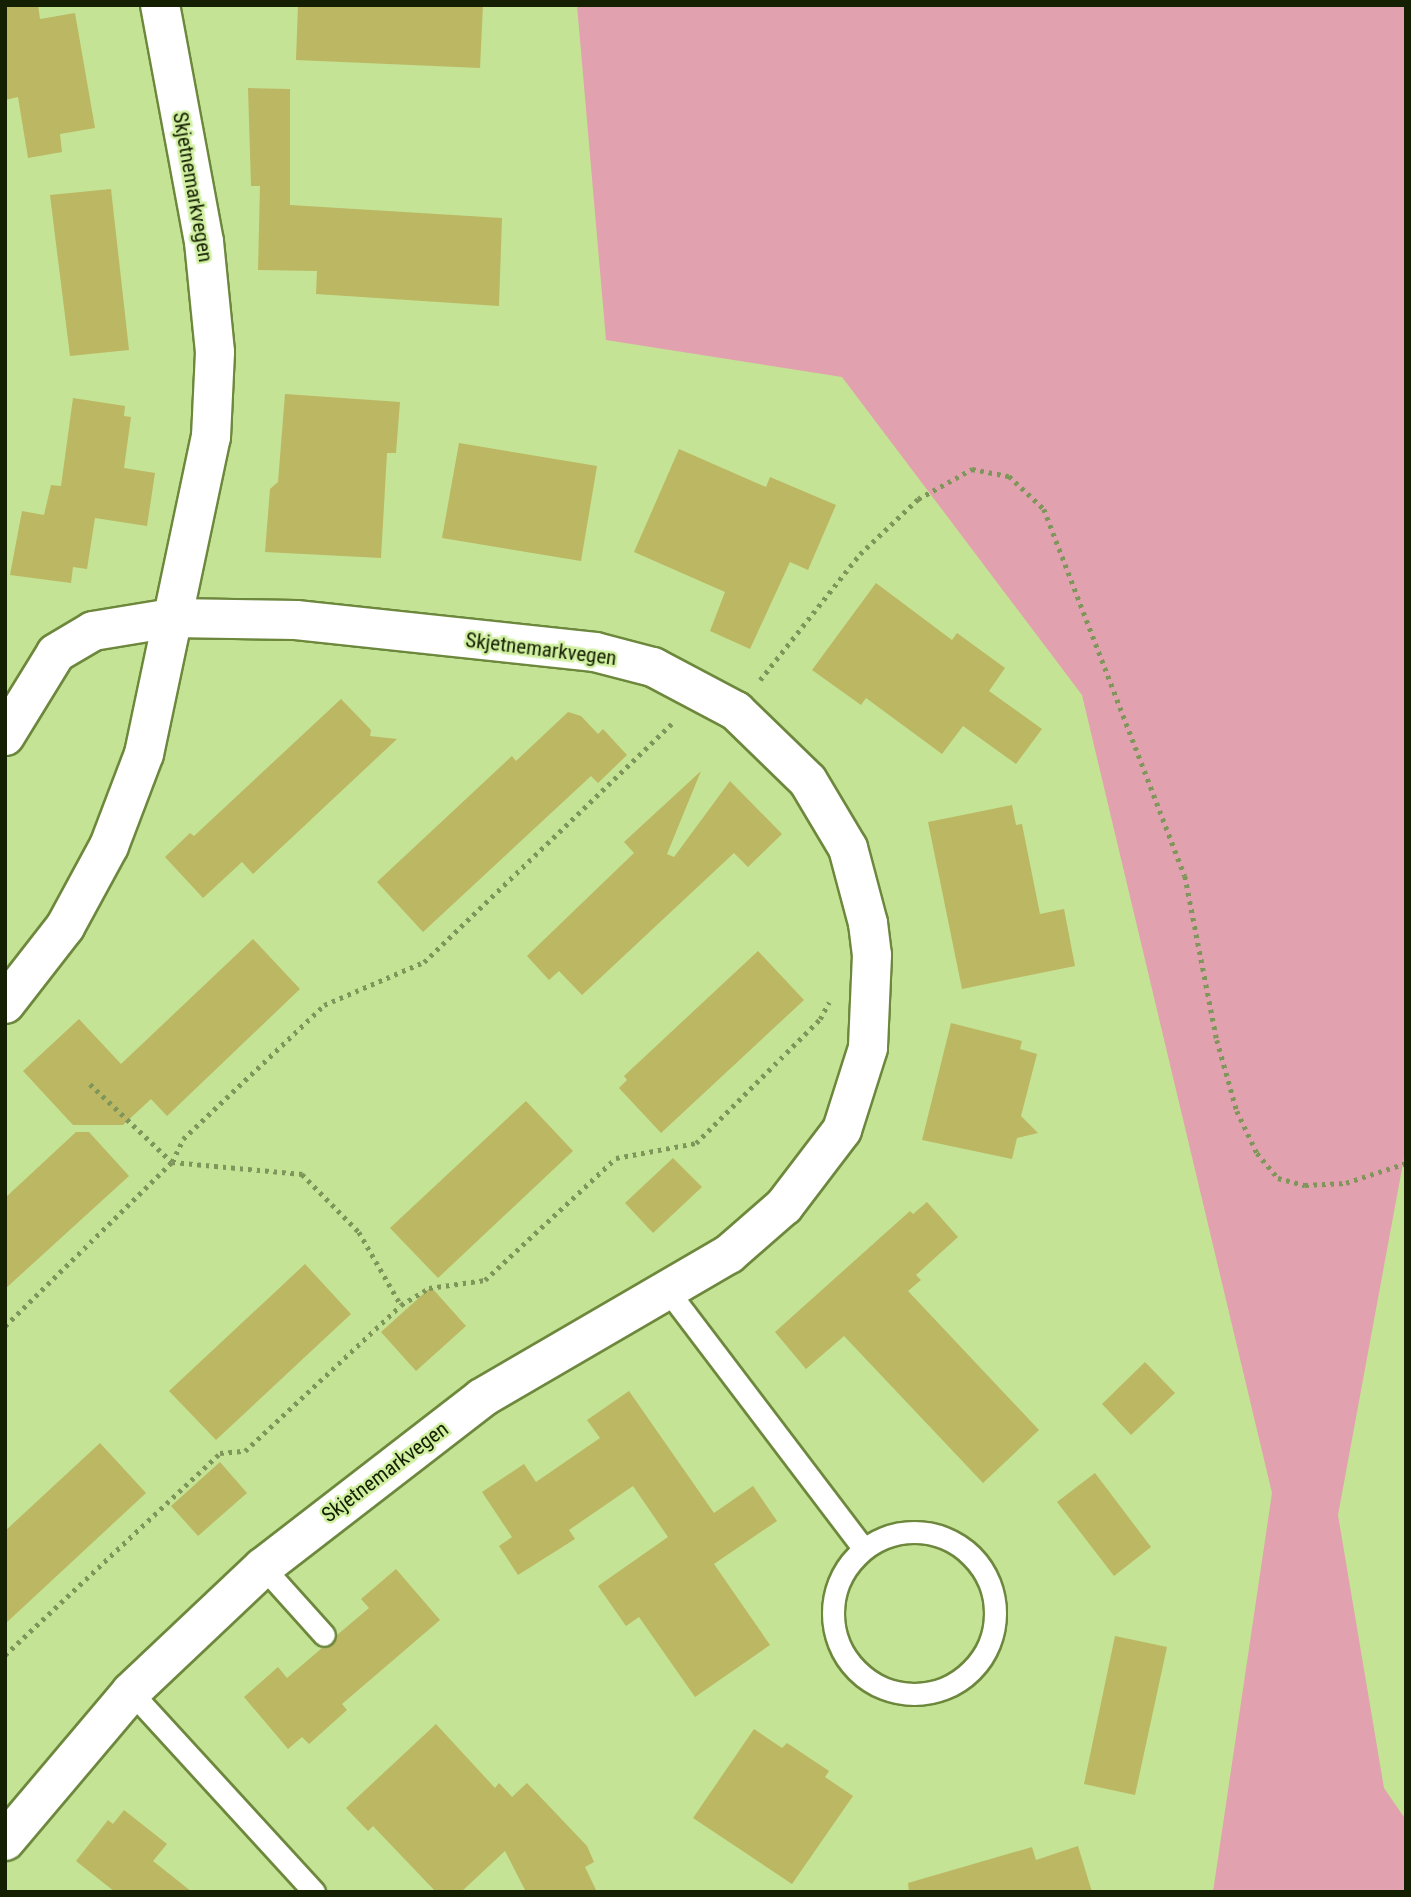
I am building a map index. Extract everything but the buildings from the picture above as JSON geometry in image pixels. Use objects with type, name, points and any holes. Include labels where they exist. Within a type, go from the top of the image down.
[{"type":"street","name":"Skjetnemarkvegen","points":[[5,1004],[65,927],[109,846],[144,754],[211,437],[215,352],[204,242],[160,5]]},
{"type":"street","name":"Skjetnemarkvegen","points":[[5,1841],[131,1692],[263,1567],[482,1398],[729,1254],[784,1206],[842,1130],[868,1048],[872,955],[848,848],[807,781],[720,701],[653,667],[595,652],[296,620],[172,618]]},
{"type":"street","points":[[5,736],[56,653],[93,631],[172,618]]},
{"type":"lane","points":[[668,1291],[863,1548]]},
{"type":"lane","points":[[905,1531],[939,1535],[969,1551],[989,1582],[996,1617],[991,1641],[968,1674],[942,1690],[911,1694],[888,1690],[866,1679],[848,1661],[836,1639],[832,1614],[846,1567],[863,1548],[905,1531]]},
{"type":"lane","points":[[263,1567],[324,1635]]},
{"type":"lane","points":[[131,1692],[314,1892]]},
{"type":"path","points":[[5,1326],[172,1162],[183,1139],[324,1005],[424,962],[720,701],[860,554],[918,499],[972,469],[1009,476],[1044,509],[1185,876],[1217,1040],[1237,1111],[1257,1153],[1278,1178],[1305,1185],[1346,1183],[1406,1163]]},
{"type":"path","points":[[5,1655],[220,1453],[245,1451],[401,1305],[429,1288],[485,1280],[616,1158],[696,1143],[820,1019],[831,998]]},
{"type":"path","points":[[89,1084],[172,1162],[302,1174],[359,1232],[401,1305]]},
{"type":"shaded area","points":[[577,5],[1406,5],[1406,1147],[1338,1515],[1384,1788],[1406,1820],[1406,1892],[1213,1892],[1272,1493],[1082,695],[842,377],[606,340]]}]
